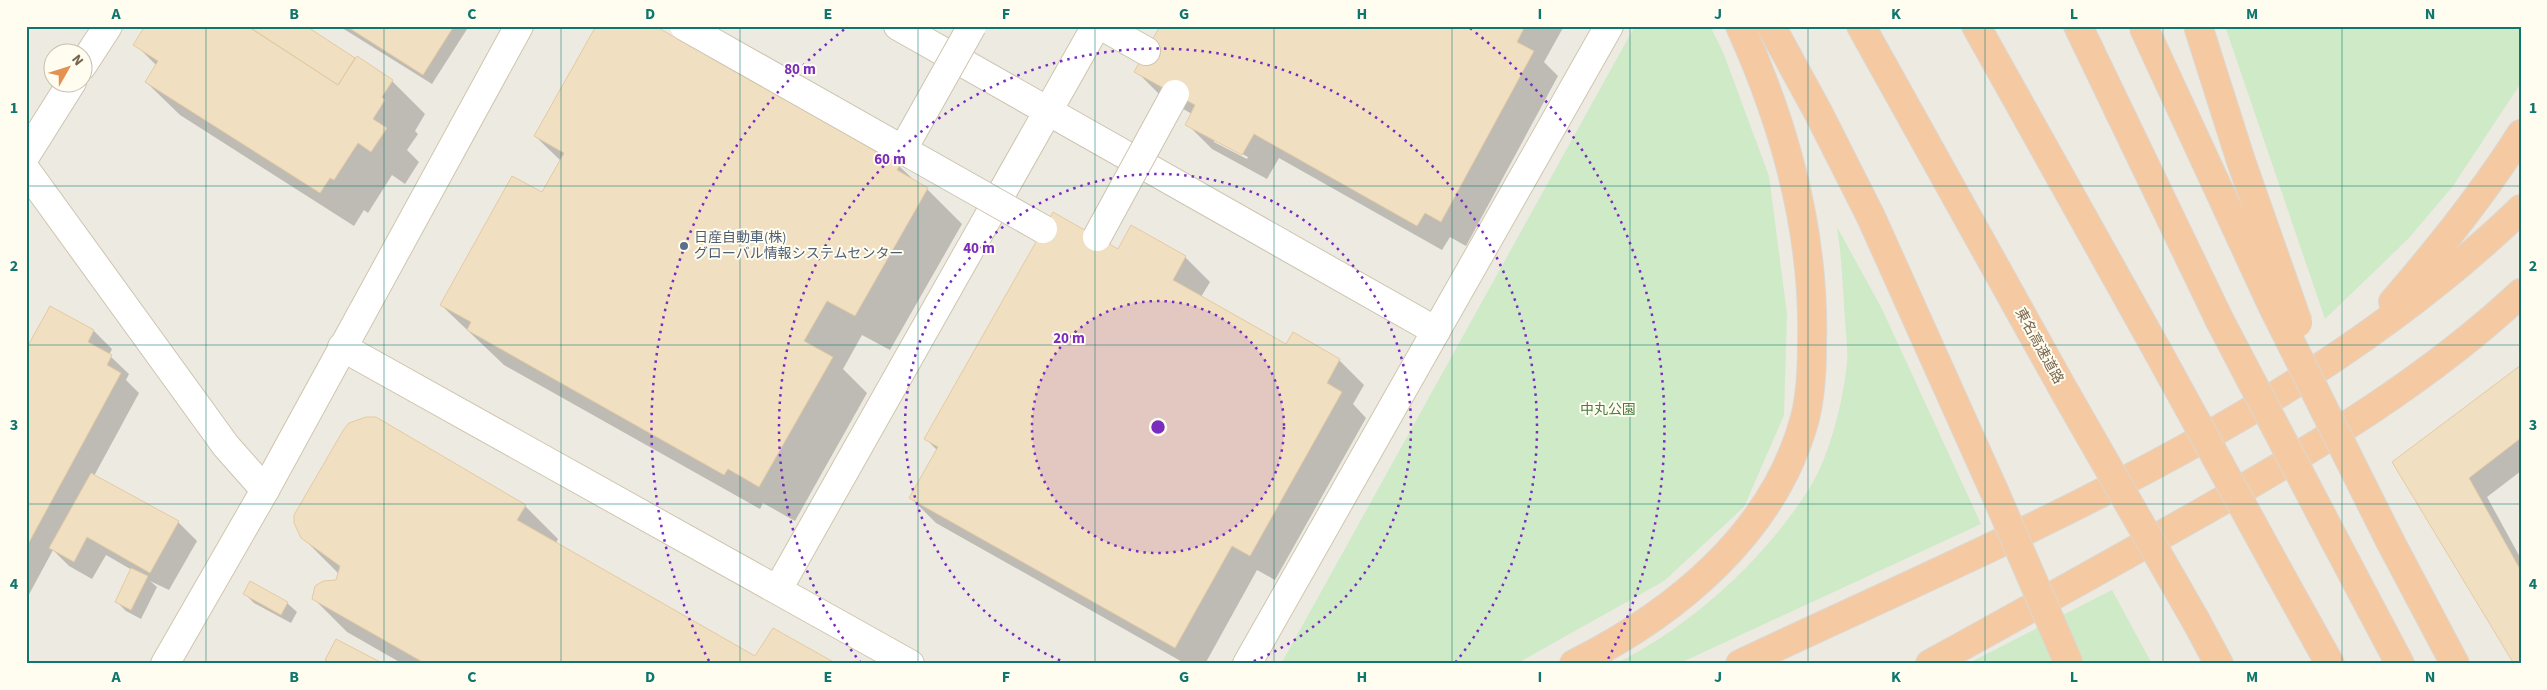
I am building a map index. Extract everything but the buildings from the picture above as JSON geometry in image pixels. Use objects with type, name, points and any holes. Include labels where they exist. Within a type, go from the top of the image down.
[{"type":"highway","points":[[1574,664],[1624,637],[1668,608],[1738,544],[1765,506],[1788,465],[1805,418],[1812,370],[1813,317],[1810,263],[1787,154],[1768,96],[1740,26]]},
{"type":"highway","points":[[1771,26],[1820,114],[1871,217],[1995,493],[2069,664]]},
{"type":"highway","name":"東名高速道路","points":[[1861,26],[2219,664]]},
{"type":"highway","points":[[1976,26],[2330,664]]},
{"type":"highway","points":[[2078,26],[2220,321],[2400,664]]},
{"type":"highway","points":[[2143,26],[2272,305],[2390,541],[2455,664]]},
{"type":"highway","points":[[2198,26],[2244,170],[2304,341],[2344,440],[2390,541]]},
{"type":"highway","points":[[2348,348],[2390,306],[2450,234],[2498,170],[2521,134]]},
{"type":"highway","points":[[1740,664],[2055,516],[2230,423],[2294,385],[2433,287],[2481,247],[2521,209]]},
{"type":"highway","points":[[1930,664],[2090,576],[2318,444],[2417,377],[2465,341],[2521,293]]},
{"type":"street","points":[[92,51],[108,26]]},
{"type":"street","points":[[165,664],[265,490],[519,26]]},
{"type":"street","points":[[684,26],[707,48],[849,128],[903,150],[1043,229]]},
{"type":"street","points":[[898,26],[1436,331]]},
{"type":"street","points":[[903,150],[972,26]]},
{"type":"street","points":[[778,590],[1096,26]]},
{"type":"street","points":[[1102,26],[1146,51]]},
{"type":"street","points":[[1247,664],[1609,26]]},
{"type":"street","points":[[26,155],[66,92]]},
{"type":"street","points":[[1097,237],[1175,94]]},
{"type":"street","points":[[26,170],[226,446],[265,490]]},
{"type":"street","points":[[342,347],[910,664]]},
{"type":"shaded area","points":[[26,26],[2521,26],[2521,664],[26,664]]},
{"type":"green space","name":"中丸公園","points":[[1635,26],[1710,26],[1723,52],[1769,176],[1787,314],[1784,415],[1744,507],[1664,581],[1516,664],[1281,664]]},
{"type":"green space","points":[[2225,26],[2521,26],[2521,83],[2453,186],[2408,239],[2325,319]]},
{"type":"green space","points":[[1837,227],[1882,309],[1981,524],[1678,664],[1615,664],[1671,631],[1724,589],[1770,541],[1791,515],[1816,476],[1834,428],[1847,363],[1842,274]]},
{"type":"green space","points":[[2112,590],[2152,664],[1967,664]]},
{"type":"place","name":"日産自動車(株) グローバル情報システムセンター","points":[[684,246]]}]
